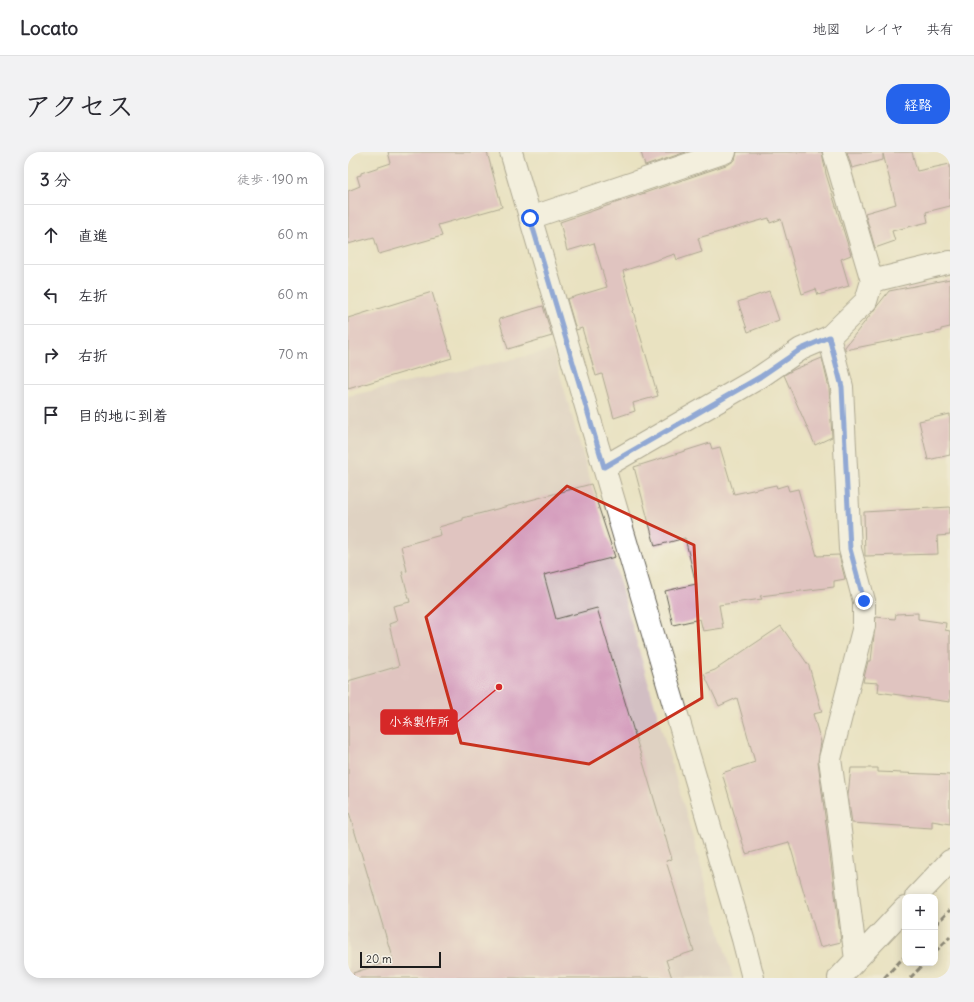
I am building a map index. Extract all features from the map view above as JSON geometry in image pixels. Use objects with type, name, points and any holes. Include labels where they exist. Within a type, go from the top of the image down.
[{"type":"street","points":[[511,152],[744,939],[753,978]]},
{"type":"street","points":[[530,218],[725,152]]},
{"type":"street","points":[[604,467],[760,377],[801,349],[829,337],[866,301],[872,282],[834,152]]},
{"type":"street","points":[[872,282],[950,262]]},
{"type":"street","points":[[829,337],[842,387],[850,549],[864,601],[864,626],[830,760],[856,960]]},
{"type":"street","points":[[919,894],[950,861]]},
{"type":"street","points":[[839,978],[902,911]]},
{"type":"highlighted area","points":[[567,486],[694,545],[702,698],[589,764],[461,743],[426,617]]},
{"type":"shaded area","points":[[553,350],[733,978],[348,978],[348,396]]},
{"type":"building","points":[[388,152],[487,152],[502,207],[438,225],[442,236],[379,254],[374,237],[348,244],[348,191],[360,186],[357,176],[361,175],[361,173],[391,163]]},
{"type":"building","points":[[641,152],[686,152],[645,166]]},
{"type":"building","points":[[737,152],[822,152],[826,174],[851,255],[841,259],[849,286],[818,295],[816,289],[802,294],[781,219],[770,223],[769,218],[698,238],[702,252],[677,260],[675,254],[623,271],[658,396],[633,403],[635,411],[614,418],[602,374],[596,376],[582,328],[576,330],[567,299],[607,287],[594,243],[567,251],[560,222],[729,164],[735,160]]},
{"type":"building","points":[[847,152],[912,152],[917,171],[950,164],[950,206],[926,212],[928,222],[892,231],[895,241],[875,248],[865,213],[896,204],[883,154],[883,160],[852,168]]},
{"type":"building","points":[[950,279],[950,327],[941,329],[941,331],[845,350],[845,347],[889,291]]},
{"type":"building","points":[[769,291],[779,320],[748,332],[738,302]]},
{"type":"building","points":[[432,292],[452,358],[348,389],[348,318]]},
{"type":"building","points":[[543,306],[552,336],[508,349],[499,319]]},
{"type":"building","points":[[822,358],[829,388],[832,437],[815,445],[784,375]]},
{"type":"building","points":[[950,414],[950,455],[928,460],[919,421]]},
{"type":"building","points":[[710,443],[712,449],[720,447],[734,494],[776,485],[777,488],[787,485],[789,491],[798,489],[817,556],[839,555],[845,579],[834,581],[834,587],[760,596],[762,599],[719,605],[723,628],[703,631],[700,619],[673,625],[665,591],[696,584],[685,538],[655,546],[634,467]]},
{"type":"building","points":[[591,484],[615,557],[544,575],[556,619],[597,608],[672,859],[666,861],[694,951],[666,960],[672,978],[354,978],[353,973],[393,960],[348,809],[348,681],[399,666],[389,624],[397,621],[393,606],[410,602],[402,572],[407,571],[401,546],[441,535],[439,527],[463,520],[463,518]]},
{"type":"building","points":[[950,507],[950,535],[937,536],[938,554],[865,556],[864,512]]},
{"type":"building","points":[[918,613],[918,619],[946,623],[945,630],[950,631],[950,702],[878,692],[879,683],[863,682],[868,661],[871,661],[876,617],[895,619],[896,614]]},
{"type":"building","points":[[781,626],[809,666],[822,712],[813,714],[821,742],[818,761],[841,942],[820,947],[789,842],[746,854],[722,773],[755,762],[737,698],[719,706],[704,674],[715,670]]},
{"type":"building","points":[[851,768],[878,768],[878,772],[950,775],[950,824],[932,821],[932,828],[852,823],[848,795]]},
{"type":"railway","points":[[938,922],[950,910]]},
{"type":"railway","points":[[938,949],[950,937]]},
{"type":"railway","points":[[884,978],[902,959]]},
{"type":"railway","points":[[910,978],[922,966]]},
{"type":"place","name":"小糸製作所","points":[[499,687]]},
{"type":"route","points":[[530,218],[604,467],[760,377],[801,349],[829,337],[842,387],[850,549],[864,601]]}]
